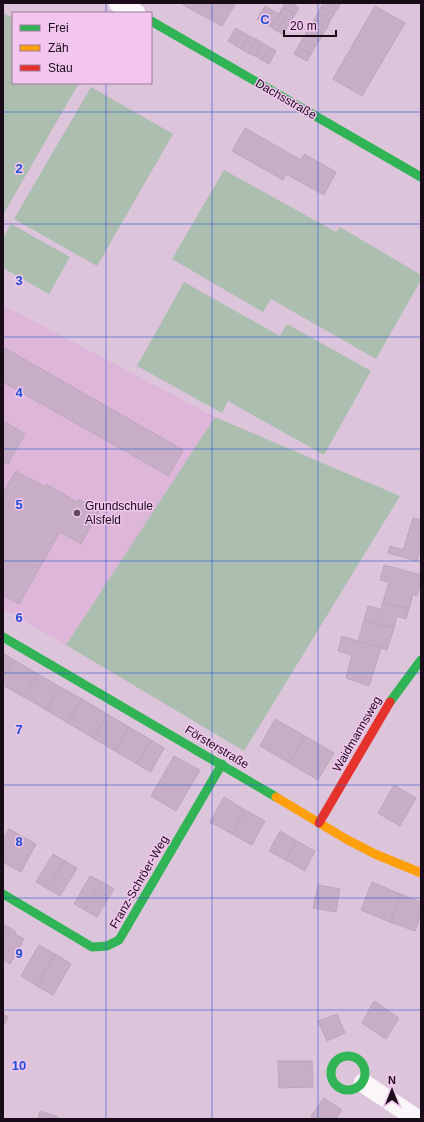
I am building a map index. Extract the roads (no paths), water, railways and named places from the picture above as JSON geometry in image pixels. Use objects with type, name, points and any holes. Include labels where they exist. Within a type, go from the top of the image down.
[{"type":"street","points":[[118,3],[134,12]]},
{"type":"street","name":"Dachsstraße","points":[[152,23],[421,177]]},
{"type":"street","name":"Försterstraße","points":[[3,637],[222,764],[319,823],[375,854],[421,873]]},
{"type":"street","name":"Waidmannsweg","points":[[319,823],[393,697],[421,660]]},
{"type":"street","name":"Franz-Schröer-Weg","points":[[3,894],[92,947],[107,946],[118,940],[222,764]]},
{"type":"street","points":[[363,1082],[417,1119]]},
{"type":"place","name":"Grundschule Alsfeld","points":[[77,513]]}]
